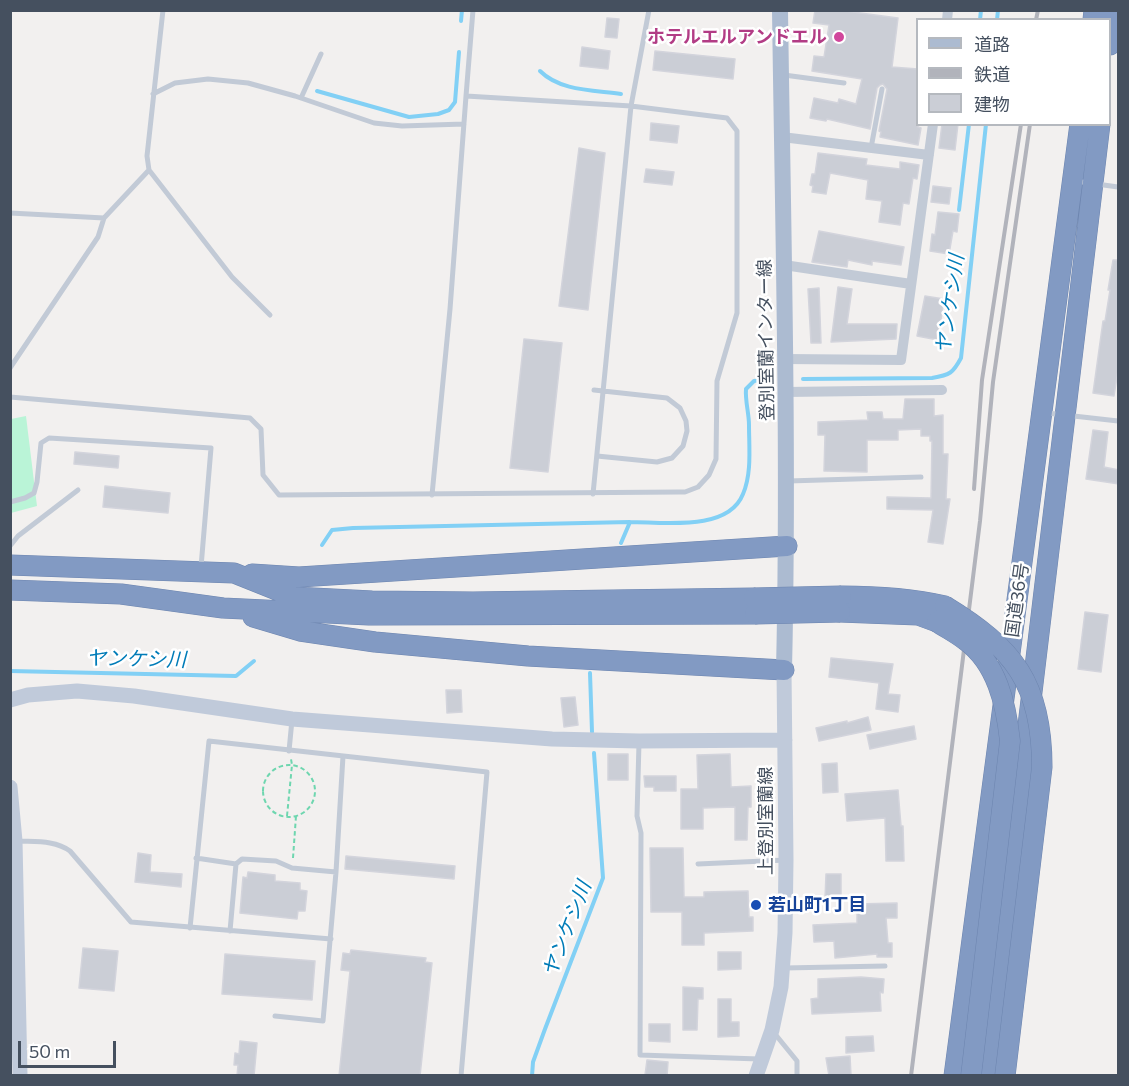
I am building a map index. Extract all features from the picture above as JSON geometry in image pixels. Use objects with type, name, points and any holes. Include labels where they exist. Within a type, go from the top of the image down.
[{"type":"highway","name":"国道36号","points":[[986,1076],[1064,415],[1083,182],[1080,126]]},
{"type":"highway","name":"国道36号","points":[[954,1076],[1042,413],[1083,182],[1099,126]]},
{"type":"highway","points":[[10,565],[298,577],[787,546]]},
{"type":"highway","points":[[234,573],[294,597],[754,606]]},
{"type":"highway","points":[[10,590],[121,594],[222,609],[369,615],[841,604],[889,596],[919,600],[941,614],[982,629],[1016,664],[1035,708],[1042,743],[1042,767],[1005,1076]]},
{"type":"highway","points":[[222,609],[300,631],[375,642],[528,656],[784,670]]},
{"type":"highway","points":[[941,614],[988,665],[999,686],[1008,719],[1010,741],[971,1076]]},
{"type":"main road","name":"登別室蘭インター線","points":[[780,10],[786,359],[787,546],[784,670]]},
{"type":"street","points":[[786,359],[901,360],[933,126]]},
{"type":"street","points":[[782,137],[929,155]]},
{"type":"street","points":[[784,265],[911,284]]},
{"type":"street","points":[[786,392],[942,390]]},
{"type":"street","name":"上登別室蘭線","points":[[756,1076],[772,1030],[781,987],[786,860],[784,670]]},
{"type":"street","points":[[10,700],[28,695],[77,691],[134,696],[292,718],[552,739],[786,740]]},
{"type":"street","points":[[10,787],[15,841],[15,1057],[20,1076]]},
{"type":"lane","points":[[163,10],[147,156],[148,170],[232,277],[270,315]]},
{"type":"lane","points":[[432,495],[473,10]]},
{"type":"lane","points":[[593,494],[632,106],[649,10]]},
{"type":"lane","points":[[301,98],[321,54]]},
{"type":"lane","points":[[781,75],[844,83]]},
{"type":"lane","points":[[153,94],[175,83],[208,80],[248,83],[374,123],[402,126],[464,124]]},
{"type":"lane","points":[[871,148],[882,89]]},
{"type":"lane","points":[[10,397],[250,418],[261,429],[263,475],[279,495],[593,494],[685,492],[698,486],[709,475],[716,459],[717,381],[737,314],[737,131],[727,118],[632,106],[466,96]]},
{"type":"lane","points":[[10,368],[98,237],[104,218],[148,170]]},
{"type":"lane","points":[[1083,182],[1119,187]]},
{"type":"lane","points":[[10,213],[104,218]]},
{"type":"lane","points":[[594,390],[667,398],[680,408],[686,421],[687,431],[683,446],[672,459],[657,462],[597,456]]},
{"type":"lane","points":[[1042,413],[1119,421]]},
{"type":"lane","points":[[10,502],[26,498],[34,493],[41,443],[50,438],[211,448],[200,572]]},
{"type":"lane","points":[[786,481],[921,477]]},
{"type":"lane","points":[[10,546],[18,536],[78,490]]},
{"type":"lane","points":[[289,751],[292,718]]},
{"type":"lane","points":[[189,928],[208,741],[487,772],[461,1076]]},
{"type":"lane","points":[[639,741],[637,816],[641,832],[640,1055],[761,1059]]},
{"type":"lane","points":[[275,1016],[323,1021],[331,939],[343,756]]},
{"type":"lane","points":[[15,841],[62,845],[70,851],[131,922],[331,939]]},
{"type":"lane","points":[[196,858],[236,864]]},
{"type":"lane","points":[[231,932],[236,864],[242,859],[276,861],[292,868],[336,872]]},
{"type":"lane","points":[[698,864],[786,860]]},
{"type":"lane","points":[[782,968],[885,966]]},
{"type":"lane","points":[[772,1030],[797,1061],[797,1076]]},
{"type":"path","points":[[287,816],[292,765],[289,751]]},
{"type":"path","points":[[284,765],[301,768],[308,773],[315,789],[310,806],[296,816],[287,816],[272,810],[264,796],[264,788],[270,774],[284,765]]},
{"type":"path","points":[[292,868],[296,816]]},
{"type":"green space","points":[[26,416],[37,506],[11,513],[11,419]]},
{"type":"building","points":[[815,10],[838,10],[898,18],[892,67],[916,69],[916,126],[921,128],[918,145],[880,137],[881,132],[879,131],[887,89],[883,84],[877,88],[870,129],[827,119],[826,121],[810,118],[814,98],[838,103],[839,99],[856,104],[862,79],[812,71],[814,56],[824,57],[829,25],[813,23]]},
{"type":"building","points":[[607,18],[619,19],[617,38],[605,37]]},
{"type":"building","points":[[582,47],[610,51],[608,69],[580,66]]},
{"type":"building","points":[[655,51],[735,59],[733,79],[653,70]]},
{"type":"building","points":[[651,123],[679,126],[677,143],[650,140]]},
{"type":"building","points":[[942,126],[958,126],[955,150],[939,148]]},
{"type":"building","points":[[579,148],[605,153],[588,310],[559,306]]},
{"type":"building","points":[[818,153],[867,159],[866,165],[900,169],[900,162],[919,165],[917,179],[913,178],[909,204],[903,203],[900,225],[879,222],[882,201],[866,199],[868,180],[830,173],[826,194],[812,192],[813,186],[810,185],[812,174],[815,174]]},
{"type":"building","points":[[646,169],[674,172],[672,185],[644,182]]},
{"type":"building","points":[[933,186],[951,188],[949,204],[931,202]]},
{"type":"building","points":[[938,212],[959,214],[957,232],[953,231],[949,254],[930,251]]},
{"type":"building","points":[[819,231],[904,247],[901,265],[872,261],[872,265],[848,260],[847,267],[812,262]]},
{"type":"building","points":[[1113,260],[1119,260],[1119,364],[1114,396],[1093,393]]},
{"type":"building","points":[[838,287],[852,289],[847,324],[897,324],[896,339],[831,342]]},
{"type":"building","points":[[819,288],[821,343],[811,343],[808,289]]},
{"type":"building","points":[[925,296],[944,299],[938,340],[917,336]]},
{"type":"building","points":[[524,339],[562,343],[548,472],[510,468]]},
{"type":"building","points":[[905,399],[934,399],[934,416],[943,415],[943,454],[948,454],[946,499],[950,499],[943,544],[928,542],[933,510],[887,509],[887,497],[931,498],[932,441],[930,441],[930,436],[921,436],[921,429],[898,430],[898,440],[867,440],[867,472],[824,471],[825,435],[818,435],[818,422],[868,420],[867,412],[882,412],[883,419],[903,419]]},
{"type":"building","points":[[1093,430],[1108,432],[1104,467],[1119,470],[1119,484],[1086,479]]},
{"type":"building","points":[[75,452],[119,456],[118,468],[74,464]]},
{"type":"building","points":[[105,486],[170,493],[168,513],[103,507]]},
{"type":"building","points":[[1085,612],[1108,615],[1101,672],[1078,669]]},
{"type":"building","points":[[831,658],[893,664],[888,694],[900,695],[898,712],[876,709],[879,683],[829,677]]},
{"type":"building","points":[[446,690],[461,690],[462,712],[447,713]]},
{"type":"building","points":[[575,697],[578,725],[564,727],[561,698]]},
{"type":"building","points":[[868,717],[871,730],[819,741],[816,728]]},
{"type":"building","points":[[914,726],[916,739],[870,749],[867,735]]},
{"type":"building","points":[[608,754],[628,754],[628,780],[608,780]]},
{"type":"building","points":[[730,754],[731,787],[751,786],[747,840],[735,840],[735,807],[703,808],[703,829],[681,829],[681,789],[698,789],[697,755]]},
{"type":"building","points":[[837,763],[838,792],[823,793],[822,764]]},
{"type":"building","points":[[644,776],[676,776],[676,791],[654,791],[654,787],[645,787]]},
{"type":"building","points":[[898,790],[901,826],[903,826],[904,861],[886,861],[885,818],[847,821],[845,794]]},
{"type":"building","points":[[650,848],[683,848],[684,897],[704,897],[704,892],[748,891],[749,917],[753,917],[753,931],[704,933],[704,945],[682,945],[682,912],[651,912]]},
{"type":"building","points":[[138,853],[151,855],[150,872],[182,874],[181,887],[135,882]]},
{"type":"building","points":[[346,856],[455,866],[454,879],[345,869]]},
{"type":"building","points":[[248,872],[275,875],[275,881],[300,883],[300,890],[307,891],[305,911],[298,911],[297,919],[240,913],[243,877],[247,878]]},
{"type":"building","points":[[826,874],[841,874],[841,899],[825,899]]},
{"type":"building","points":[[897,903],[897,918],[886,918],[888,943],[892,943],[892,957],[877,957],[877,954],[835,958],[834,941],[814,942],[813,925],[857,923],[857,904]]},
{"type":"building","points":[[83,948],[118,951],[114,991],[79,988]]},
{"type":"building","points":[[351,950],[426,958],[425,962],[432,963],[420,1076],[339,1076],[350,971],[341,970],[343,953],[350,954]]},
{"type":"building","points":[[718,952],[741,952],[741,969],[718,970]]},
{"type":"building","points":[[225,954],[315,961],[312,1000],[222,994]]},
{"type":"building","points":[[861,977],[884,979],[883,993],[880,992],[881,1011],[812,1014],[811,999],[818,998],[818,979]]},
{"type":"building","points":[[683,987],[703,988],[703,999],[698,999],[697,1030],[683,1030]]},
{"type":"building","points":[[718,999],[731,999],[731,1022],[739,1022],[739,1036],[718,1037]]},
{"type":"building","points":[[649,1024],[670,1024],[670,1042],[649,1041]]},
{"type":"building","points":[[873,1036],[874,1051],[846,1053],[846,1037]]},
{"type":"building","points":[[240,1041],[257,1043],[254,1076],[237,1076],[238,1065],[234,1065],[235,1053],[239,1054]]},
{"type":"building","points":[[850,1056],[851,1076],[829,1076],[826,1058]]},
{"type":"building","points":[[647,1060],[668,1062],[667,1076],[645,1075]]},
{"type":"waterway","points":[[461,21],[462,10]]},
{"type":"waterway","points":[[980,18],[981,10]]},
{"type":"waterway","name":"ヤンケシ川","points":[[997,18],[998,10]]},
{"type":"waterway","points":[[317,91],[409,117],[438,114],[449,110],[455,102],[459,52]]},
{"type":"waterway","points":[[540,71],[548,78],[567,86],[621,94]]},
{"type":"waterway","points":[[959,210],[969,126]]},
{"type":"waterway","name":"ヤンケシ川","points":[[803,379],[932,378],[947,374],[956,367],[961,358],[986,126]]},
{"type":"waterway","name":"ヤンケシ川","points":[[621,543],[630,522],[676,523],[709,520],[724,514],[735,506],[743,494],[749,469],[746,389],[754,381],[766,379]]},
{"type":"waterway","name":"ヤンケシ川","points":[[322,545],[332,530],[353,528],[630,522]]},
{"type":"waterway","name":"ヤンケシ川","points":[[10,671],[236,676],[254,661]]},
{"type":"waterway","name":"ヤンケシ川","points":[[590,673],[592,732]]},
{"type":"waterway","name":"ヤンケシ川","points":[[532,1076],[533,1062],[603,878],[594,753]]},
{"type":"railway","points":[[1036,18],[1038,10]]},
{"type":"railway","points":[[974,489],[982,380],[1021,126]]},
{"type":"railway","points":[[911,1076],[980,521],[993,382],[1030,126]]},
{"type":"place","name":"ホテルエルアンドエル","points":[[839,37]]},
{"type":"place","name":"若山町1丁目","points":[[756,905]]}]
